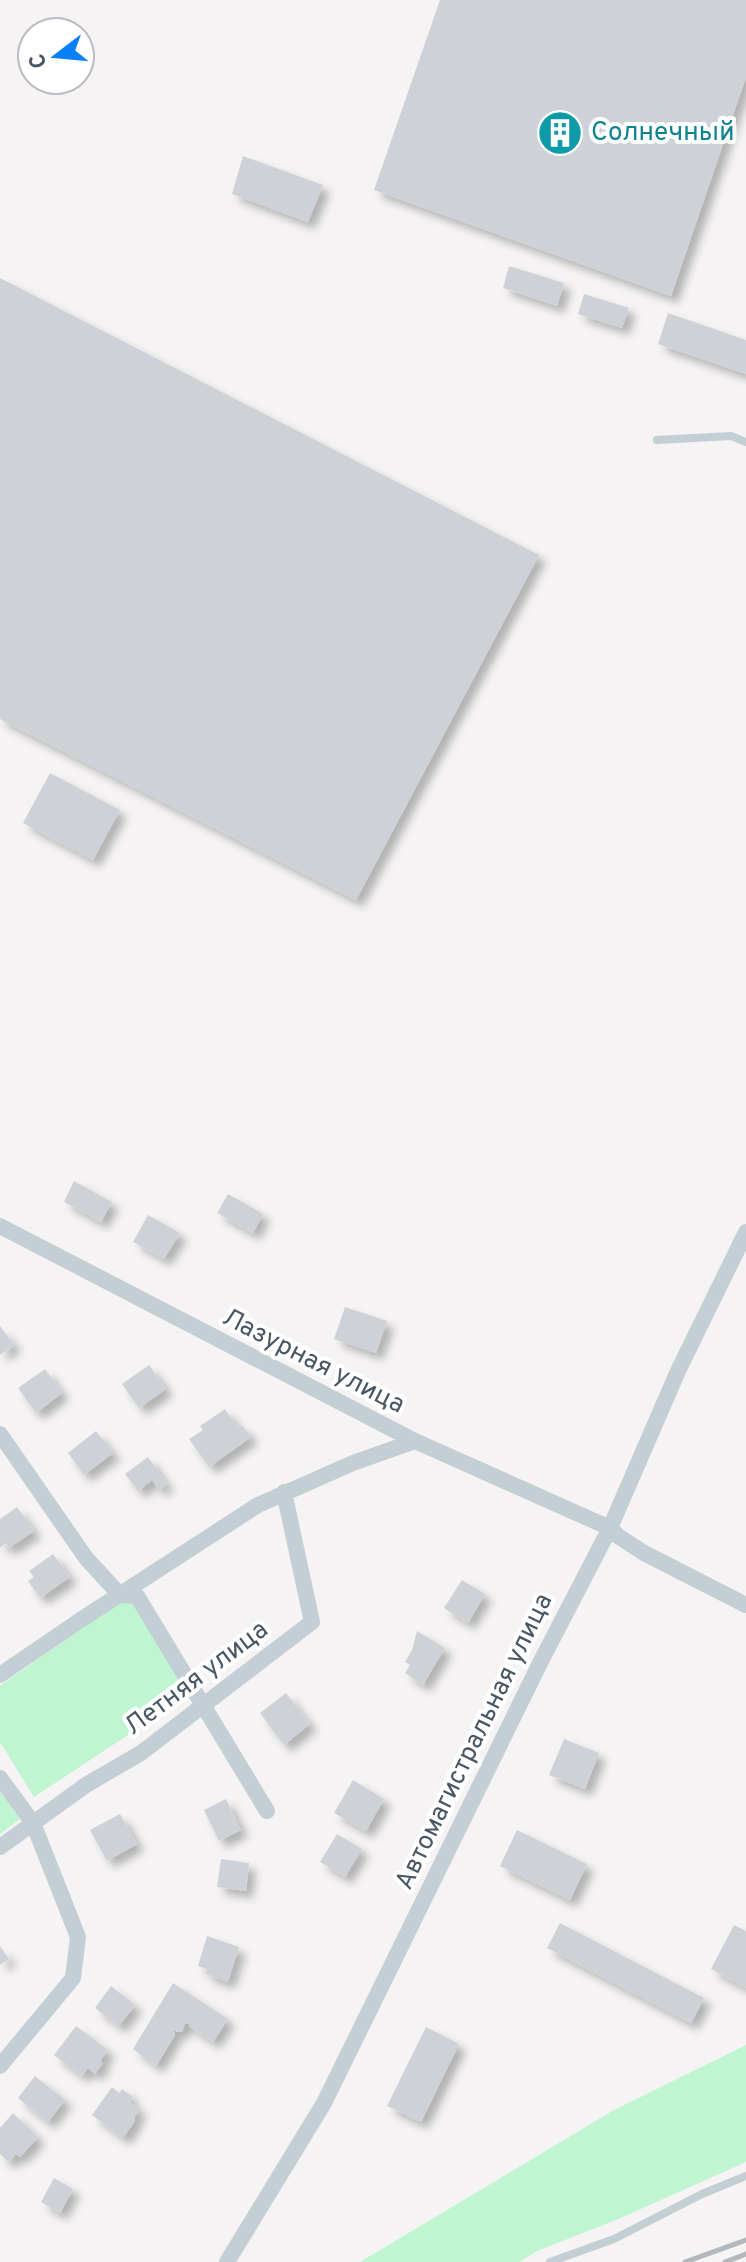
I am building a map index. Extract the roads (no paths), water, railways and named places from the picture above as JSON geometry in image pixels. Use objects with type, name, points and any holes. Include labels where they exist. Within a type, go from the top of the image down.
[{"type":"street","name":"Лазурная улица","points":[[0,1226],[415,1441],[610,1528],[644,1553],[746,1605]]},
{"type":"street","name":"Автомагистральная улица","points":[[227,2262],[324,2103],[541,1661],[610,1528],[678,1371],[746,1232]]},
{"type":"street","points":[[0,1434],[86,1558],[120,1595],[137,1596],[267,1811]]},
{"type":"street","points":[[0,1675],[258,1505],[353,1463],[415,1441]]},
{"type":"street","name":"Летняя улица","points":[[0,1847],[86,1785],[141,1753],[312,1622],[284,1492]]},
{"type":"street","points":[[0,1778],[33,1823],[78,1937],[73,1978],[0,2066]]},
{"type":"lane","points":[[657,440],[731,436],[746,442]]},
{"type":"lane","points":[[550,2262],[614,2239],[702,2194],[746,2176]]},
{"type":"railway","points":[[685,2262],[746,2240]]},
{"type":"railway","points":[[725,2262],[746,2254]]},
{"type":"place","name":"Солнечный","points":[[560,133]]}]
